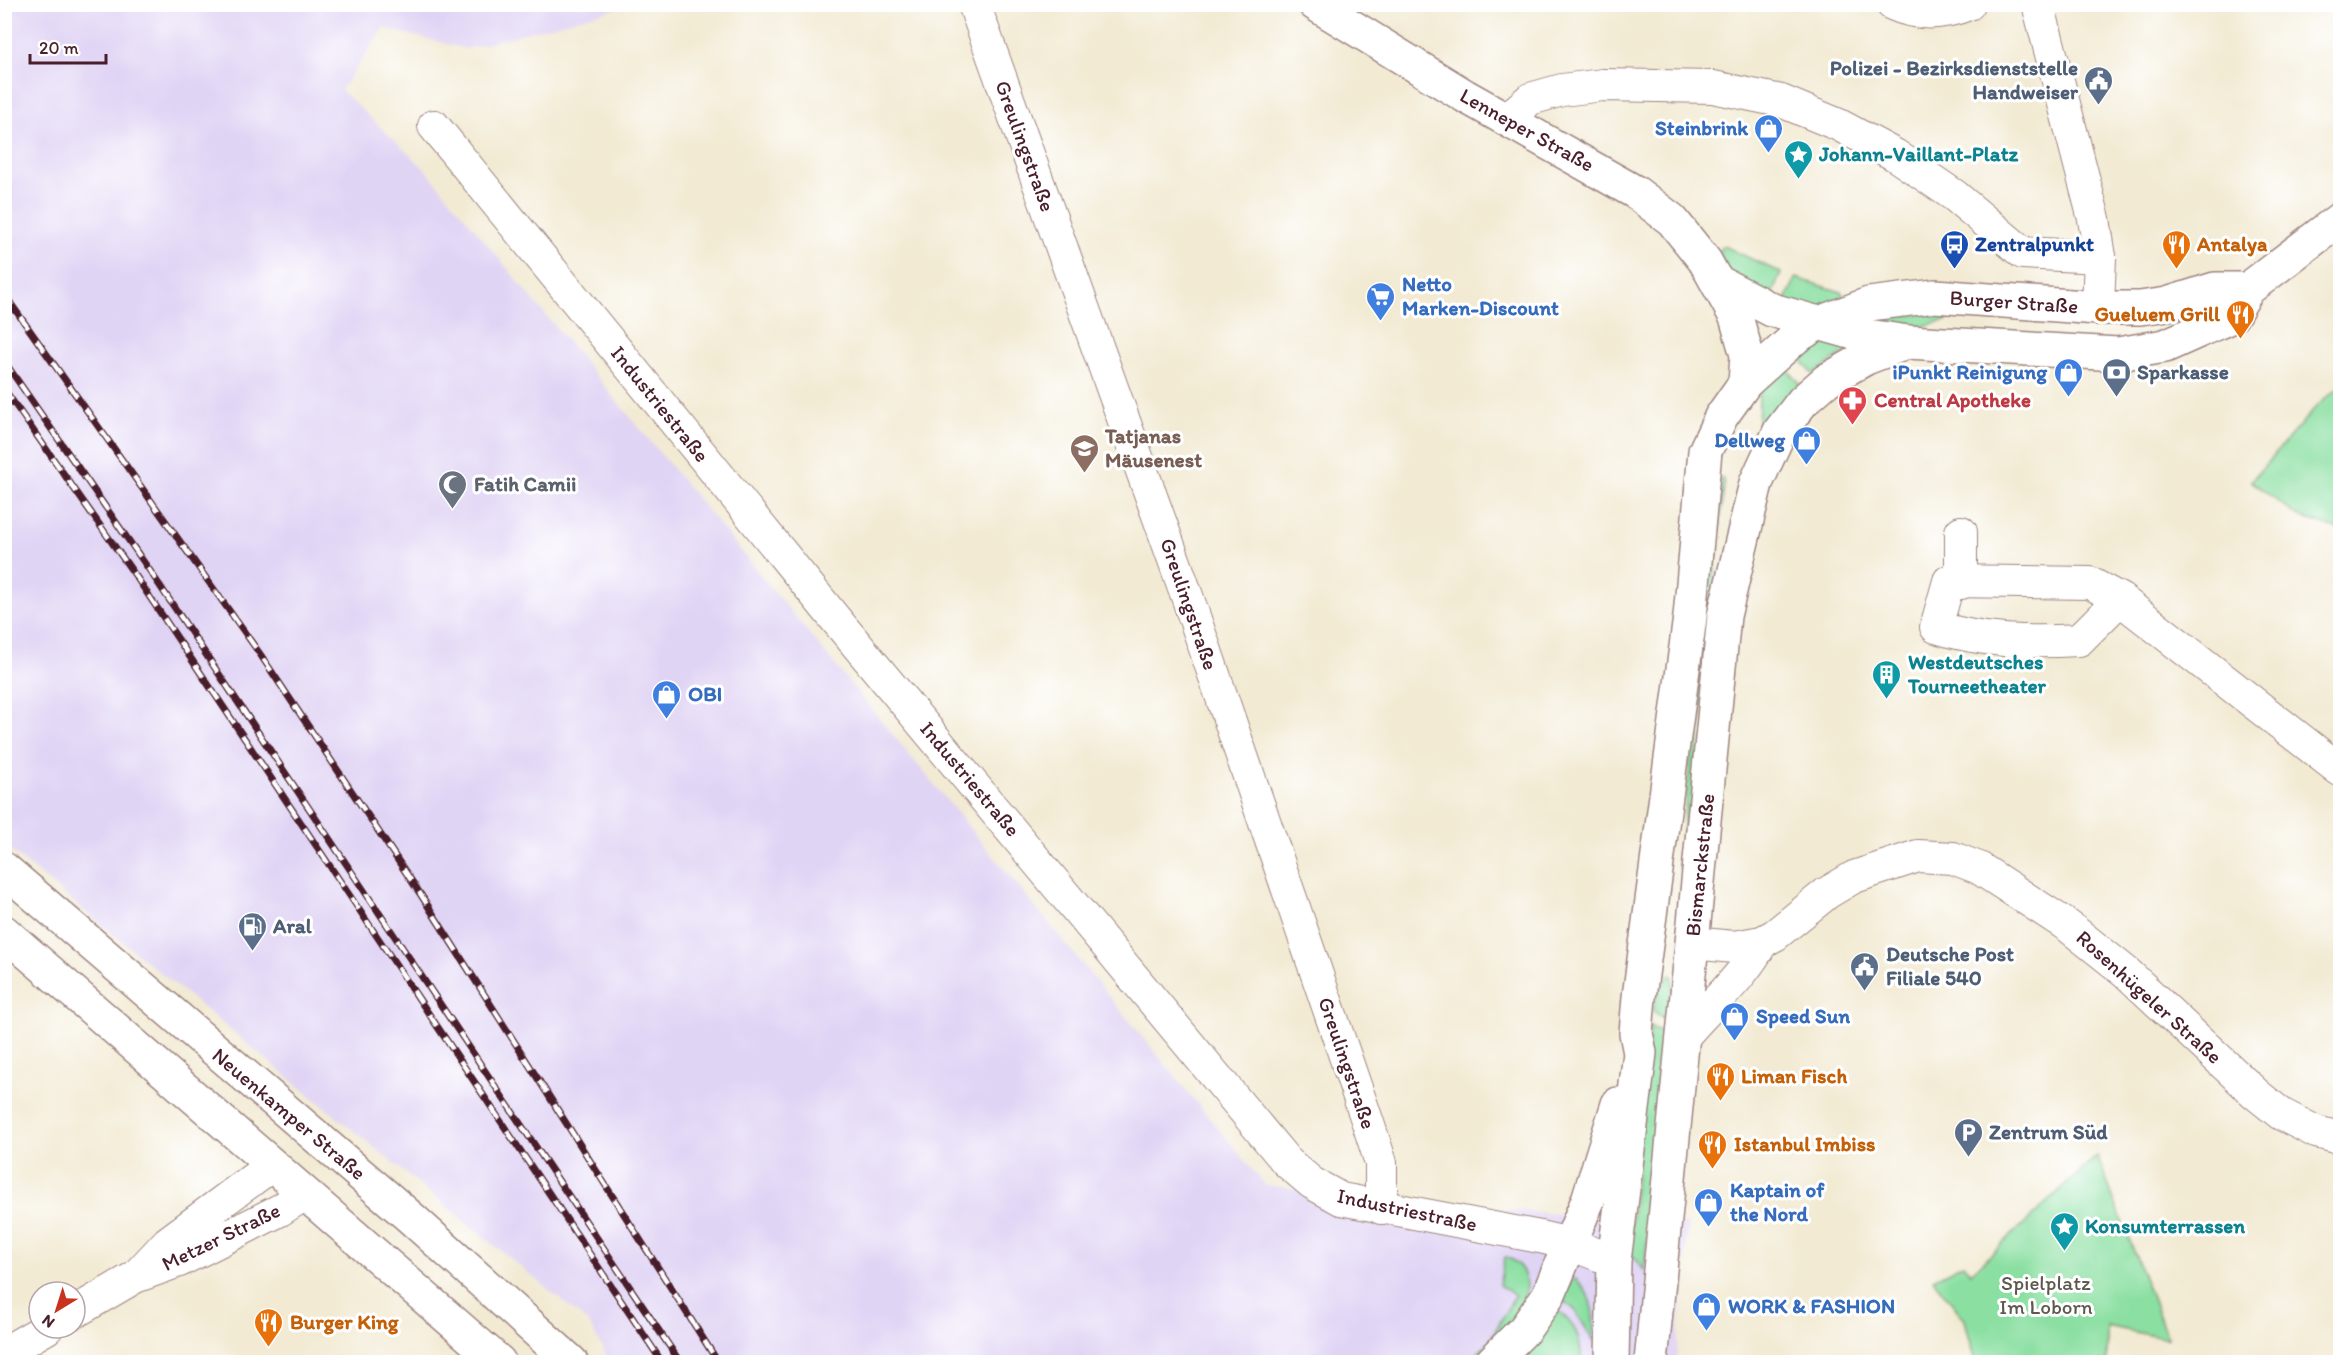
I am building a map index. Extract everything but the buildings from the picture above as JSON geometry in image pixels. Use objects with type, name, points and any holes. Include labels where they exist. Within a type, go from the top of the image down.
[{"type":"main road","name":"Lenneper Straße","points":[[1315,4],[1506,119],[1600,171],[1672,220],[1692,242],[1718,282],[1743,336],[1747,355],[1745,383]]},
{"type":"main road","points":[[1818,324],[1861,335],[1908,342],[2091,354],[2155,349],[2190,337],[2232,316],[2248,289],[2340,219]]},
{"type":"main road","name":"Lenneper Straße","points":[[1718,282],[1772,310],[1818,324]]},
{"type":"main road","name":"Burger Straße","points":[[1780,350],[1818,324],[1869,304],[1935,296],[2098,308],[2155,307],[2215,289],[2248,289]]},
{"type":"main road","points":[[1974,345],[1996,330],[2069,332],[2082,327],[2093,318],[2098,308]]},
{"type":"main road","name":"Bismarckstraße","points":[[1650,1362],[1724,616],[1756,483],[1780,430],[1815,390],[1866,358],[1908,342]]},
{"type":"main road","name":"Bismarckstraße","points":[[1612,1362],[1614,1261],[1640,1053],[1636,1033],[1646,937],[1687,639],[1706,451],[1720,417],[1745,383],[1780,350]]},
{"type":"main road","name":"Neuenkamper Straße","points":[[4,869],[410,1216],[571,1362]]},
{"type":"main road","points":[[4,932],[499,1362]]},
{"type":"main road","points":[[1646,937],[1692,943]]},
{"type":"main road","points":[[1492,1362],[1538,1312],[1570,1245],[1608,1142],[1617,1109],[1626,1059],[1636,1033]]},
{"type":"main road","points":[[272,1166],[314,1136]]},
{"type":"main road","points":[[305,1194],[343,1161]]},
{"type":"main road","points":[[1614,1261],[1637,1281],[1639,1294],[1636,1339],[1644,1362]]},
{"type":"street","name":"Greulingstraße","points":[[974,4],[1187,596],[1368,1123],[1381,1163],[1383,1192],[1381,1208]]},
{"type":"street","points":[[1892,4],[1922,14],[1952,11],[1969,4]]},
{"type":"street","points":[[2038,4],[2094,219],[2100,257],[2098,308]]},
{"type":"street","points":[[1506,119],[1530,99],[1562,90],[1603,85],[1713,87],[1771,99],[1816,115],[1895,155],[1955,196],[2023,253],[2100,257]]},
{"type":"street","name":"Industriestraße","points":[[434,126],[837,621],[1272,1147],[1324,1191],[1341,1199],[1570,1245],[1614,1261]]},
{"type":"street","points":[[1960,532],[1961,583]]},
{"type":"street","points":[[2120,599],[2079,640],[2042,642],[1968,638],[1936,627],[1949,581],[1961,583],[2090,583],[2120,599],[2340,770]]},
{"type":"street","name":"Rosenhügeler Straße","points":[[1692,943],[1734,947],[1762,942],[1780,931],[1827,893],[1854,877],[1918,856],[1953,858],[1979,868],[2068,926],[2127,973],[2256,1094],[2281,1114],[2316,1132],[2340,1138]]},
{"type":"street","name":"Rosenhügeler Straße","points":[[1684,1036],[1711,1003],[1750,964],[1762,942]]},
{"type":"street","name":"Metzer Straße","points":[[135,1277],[168,1242],[272,1166]]},
{"type":"street","name":"Metzer Straße","points":[[87,1305],[135,1277],[179,1261],[280,1210],[305,1194]]},
{"type":"street","points":[[4,1353],[27,1340]]},
{"type":"shaded area","points":[[4,5],[629,5],[466,49],[384,28],[341,90],[426,170],[1265,1185],[1468,1207],[1688,1224],[1676,1362],[610,1362],[588,1322],[5,846]]},
{"type":"shaded area","points":[[4,140],[13,198],[5,201],[4,201]]},
{"type":"green space","points":[[1724,246],[1781,273],[1770,299],[1730,279],[1719,252]]},
{"type":"green space","points":[[1796,278],[1841,292],[1844,296],[1810,312],[1784,304]]},
{"type":"green space","points":[[1948,312],[1948,320],[1919,327],[1872,324],[1873,318]]},
{"type":"green space","points":[[1818,339],[1854,347],[1813,374],[1796,354]]},
{"type":"green space","points":[[1784,365],[1800,384],[1762,433],[1758,434],[1759,390]]},
{"type":"green space","points":[[2340,386],[2340,530],[2297,516],[2251,481],[2316,407]]},
{"type":"green space","points":[[1722,478],[1724,483],[1686,868],[1679,868],[1718,482]]},
{"type":"green space","points":[[1669,975],[1673,976],[1671,1022],[1652,1011],[1659,990]]},
{"type":"green space","points":[[1650,1026],[1670,1037],[1644,1270],[1629,1251]]},
{"type":"green space","name":"Spielplatz Im Loborn","points":[[2097,1156],[2168,1339],[2107,1326],[2107,1362],[1976,1362],[1965,1320],[1933,1279],[1963,1264],[1971,1273]]},
{"type":"green space","points":[[1505,1257],[1517,1263],[1524,1273],[1526,1285],[1524,1298],[1532,1302],[1476,1362],[1473,1358],[1490,1340],[1515,1295],[1499,1285]]},
{"type":"green space","points":[[1576,1279],[1586,1292],[1592,1307],[1593,1340],[1575,1310],[1561,1298],[1572,1280]]},
{"type":"green space","points":[[1555,1308],[1568,1320],[1576,1332],[1580,1345],[1581,1362],[1509,1362]]},
{"type":"railway","points":[[4,294],[260,654],[421,895],[718,1362]]},
{"type":"railway","points":[[4,361],[150,571],[680,1362]]},
{"type":"railway","points":[[4,389],[137,578],[662,1362]]},
{"type":"place","name":"Polizei - Bezirksdienststelle Handweiser","points":[[2099,106]]},
{"type":"place","name":"Steinbrink","points":[[1769,154]]},
{"type":"place","name":"Johann-Vaillant-Platz","points":[[1798,180]]},
{"type":"place","name":"Zentralpunkt","points":[[1954,270]]},
{"type":"place","name":"Antalya","points":[[2176,270]]},
{"type":"place","name":"Netto Marken-Discount","points":[[1381,322]]},
{"type":"place","name":"Gueluem Grill","points":[[2241,340]]},
{"type":"place","name":"iPunkt Reinigung","points":[[2068,398]]},
{"type":"place","name":"Sparkasse","points":[[2116,398]]},
{"type":"place","name":"Central Apotheke","points":[[1853,426]]},
{"type":"place","name":"Dellweg","points":[[1806,466]]},
{"type":"place","name":"Tatjanas Mäusenest","points":[[1084,474]]},
{"type":"place","name":"Fatih Camii","points":[[453,510]]},
{"type":"place","name":"Westdeutsches Tourneetheater","points":[[1887,700]]},
{"type":"place","name":"OBI","points":[[667,720]]},
{"type":"place","name":"Aral","points":[[252,952]]},
{"type":"place","name":"Deutsche Post Filiale 540","points":[[1865,992]]},
{"type":"place","name":"Speed Sun","points":[[1735,1042]]},
{"type":"place","name":"Liman Fisch","points":[[1720,1102]]},
{"type":"place","name":"Zentrum Süd","points":[[1968,1158]]},
{"type":"place","name":"Istanbul Imbiss","points":[[1713,1170]]},
{"type":"place","name":"Kaptain of the Nord","points":[[1709,1228]]},
{"type":"place","name":"Konsumterrassen","points":[[2064,1252]]},
{"type":"place","name":"WORK & FASHION","points":[[1707,1332]]},
{"type":"place","name":"Burger King","points":[[269,1348]]}]
